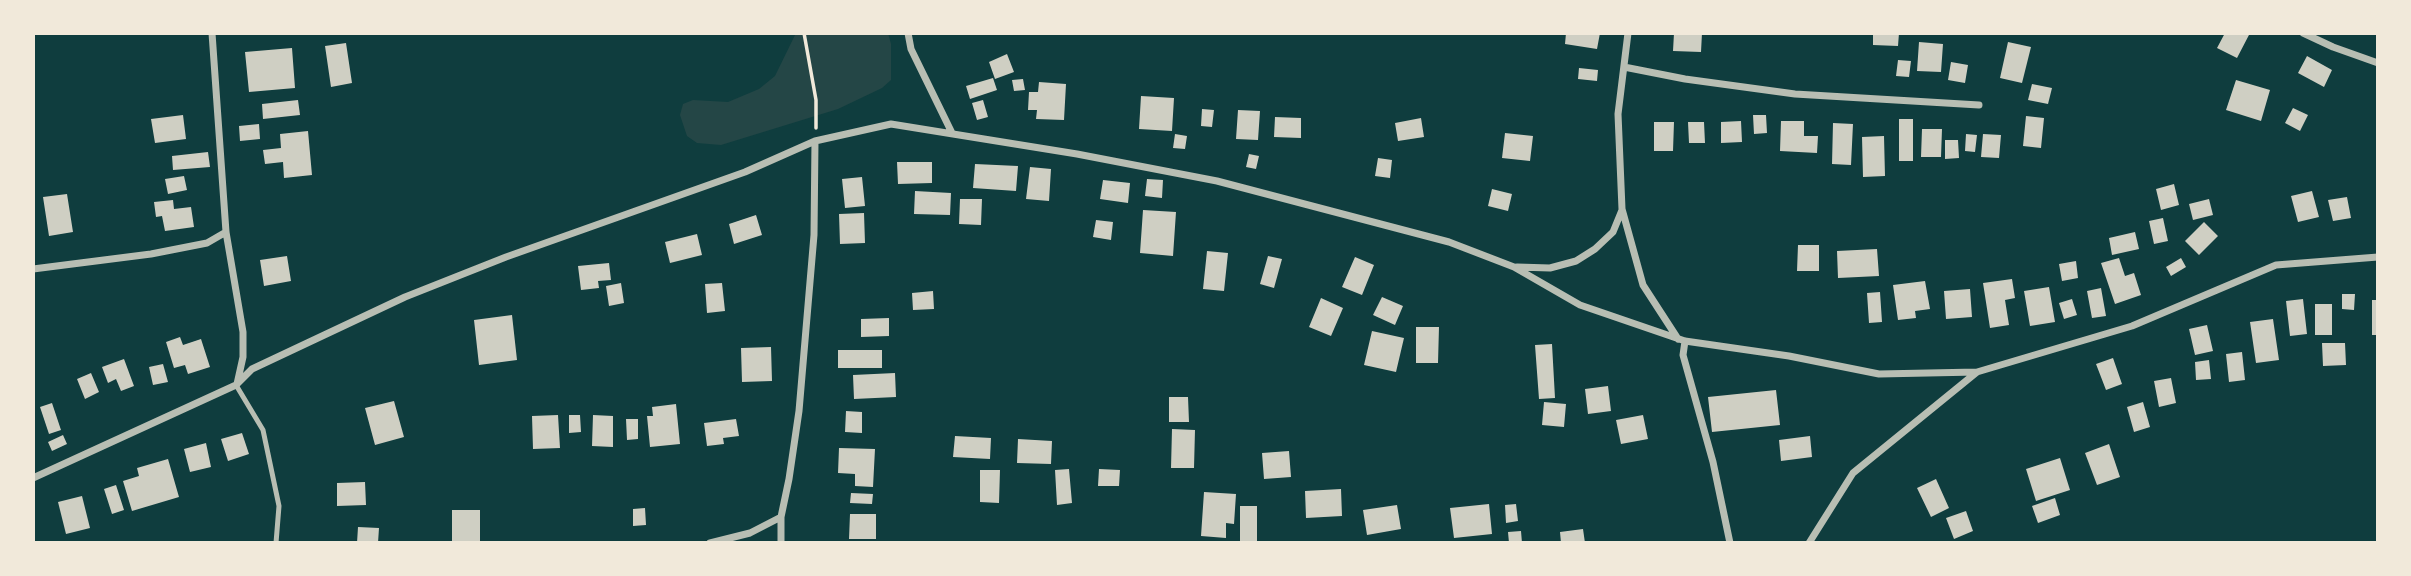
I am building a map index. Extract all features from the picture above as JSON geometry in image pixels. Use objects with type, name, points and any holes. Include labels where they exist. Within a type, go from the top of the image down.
[{"type":"street","points":[[212,33],[226,232],[243,332],[243,357],[236,386]]},
{"type":"street","points":[[908,33],[911,49],[951,133]]},
{"type":"street","points":[[1628,33],[1618,114],[1622,209],[1643,285],[1682,340],[1683,355],[1713,462],[1730,543]]},
{"type":"street","points":[[2303,33],[2378,63]]},
{"type":"street","points":[[1624,67],[1685,79],[1795,94],[1979,105]]},
{"type":"street","points":[[33,478],[236,386],[252,369],[405,297],[506,257],[745,172],[816,141],[891,124],[1077,154],[1229,184],[1450,242],[1514,267],[1580,305],[1682,340],[1789,356],[1880,374],[1977,372],[2132,326],[2276,265],[2378,257]]},
{"type":"street","points":[[781,543],[781,517],[799,411],[814,235],[816,141]]},
{"type":"street","points":[[1514,267],[1550,268],[1576,261],[1595,249],[1613,232],[1622,209]]},
{"type":"street","points":[[33,269],[151,254],[207,243],[226,232]]},
{"type":"street","points":[[1809,543],[1853,473],[1977,372]]},
{"type":"street","points":[[710,543],[750,533],[781,517]]},
{"type":"lane","points":[[236,386],[263,430],[279,506],[276,543]]},
{"type":"path","points":[[804,33],[816,100],[816,141]]},
{"type":"shaded area","points":[[796,33],[888,33],[891,44],[891,80],[882,88],[838,109],[721,145],[697,143],[687,136],[680,115],[683,104],[693,100],[728,102],[759,89],[775,76]]},
{"type":"building","points":[[1566,33],[1600,33],[1597,49],[1565,44]]},
{"type":"building","points":[[1674,33],[1702,33],[1701,52],[1673,51]]},
{"type":"building","points":[[1873,33],[1899,33],[1898,46],[1873,45]]},
{"type":"building","points":[[2225,33],[2250,33],[2237,58],[2217,48]]},
{"type":"building","points":[[1919,42],[1943,44],[1941,72],[1917,71]]},
{"type":"building","points":[[2008,42],[2031,47],[2022,83],[2000,78]]},
{"type":"building","points":[[346,43],[352,83],[331,87],[325,46]]},
{"type":"building","points":[[292,48],[295,88],[249,92],[245,52]]},
{"type":"building","points":[[1007,54],[1014,72],[995,79],[989,62]]},
{"type":"building","points":[[2307,56],[2332,70],[2324,87],[2298,73]]},
{"type":"building","points":[[1898,60],[1911,61],[1909,77],[1896,76]]},
{"type":"building","points":[[1951,62],[1968,65],[1965,83],[1948,80]]},
{"type":"building","points":[[1579,68],[1598,70],[1597,81],[1578,79]]},
{"type":"building","points":[[993,78],[997,90],[970,99],[966,86]]},
{"type":"building","points":[[1023,79],[1025,90],[1014,91],[1012,80]]},
{"type":"building","points":[[2236,80],[2270,90],[2261,121],[2226,110]]},
{"type":"building","points":[[1039,82],[1066,84],[1064,120],[1036,119],[1037,110],[1028,110],[1029,92],[1038,92]]},
{"type":"building","points":[[2032,84],[2052,88],[2048,104],[2028,100]]},
{"type":"building","points":[[1141,96],[1174,98],[1172,131],[1139,129]]},
{"type":"building","points":[[298,100],[300,115],[263,119],[262,104]]},
{"type":"building","points":[[983,100],[988,117],[977,120],[972,103]]},
{"type":"building","points":[[2293,108],[2308,115],[2300,131],[2285,123]]},
{"type":"building","points":[[1202,109],[1214,110],[1212,127],[1201,126]]},
{"type":"building","points":[[1238,110],[1260,111],[1258,140],[1236,139]]},
{"type":"building","points":[[183,115],[186,139],[155,143],[151,119]]},
{"type":"building","points":[[1753,115],[1766,115],[1767,133],[1754,134]]},
{"type":"building","points":[[2026,116],[2044,118],[2041,148],[2023,146]]},
{"type":"building","points":[[1275,117],[1301,118],[1301,138],[1274,137]]},
{"type":"building","points":[[1421,118],[1424,137],[1398,141],[1395,123]]},
{"type":"building","points":[[1899,119],[1913,119],[1913,161],[1899,161]]},
{"type":"building","points":[[1741,121],[1742,142],[1721,143],[1721,122]]},
{"type":"building","points":[[1781,121],[1804,121],[1804,136],[1818,136],[1817,153],[1780,151]]},
{"type":"building","points":[[1654,122],[1674,122],[1673,151],[1654,151]]},
{"type":"building","points":[[1688,122],[1704,122],[1705,143],[1689,143]]},
{"type":"building","points":[[1833,123],[1853,124],[1851,165],[1832,164]]},
{"type":"building","points":[[259,124],[260,139],[240,141],[239,126]]},
{"type":"building","points":[[1922,129],[1942,129],[1941,157],[1921,157]]},
{"type":"building","points":[[308,131],[312,175],[284,178],[283,162],[265,164],[263,150],[281,148],[280,134]]},
{"type":"building","points":[[1505,133],[1533,136],[1530,161],[1502,158]]},
{"type":"building","points":[[1175,134],[1187,136],[1185,149],[1173,148]]},
{"type":"building","points":[[1966,134],[1977,135],[1975,152],[1965,151]]},
{"type":"building","points":[[1983,134],[2001,135],[1999,158],[1981,157]]},
{"type":"building","points":[[1884,136],[1885,176],[1863,177],[1862,137]]},
{"type":"building","points":[[1945,140],[1958,140],[1959,158],[1945,159]]},
{"type":"building","points":[[208,152],[210,167],[173,170],[172,156]]},
{"type":"building","points":[[1249,154],[1259,156],[1256,169],[1246,167]]},
{"type":"building","points":[[1378,158],[1392,160],[1390,178],[1375,176]]},
{"type":"building","points":[[897,162],[932,162],[932,183],[898,184]]},
{"type":"building","points":[[975,164],[1018,166],[1016,191],[973,188]]},
{"type":"building","points":[[1030,167],[1051,169],[1049,201],[1026,199]]},
{"type":"building","points":[[184,176],[187,190],[168,194],[165,179]]},
{"type":"building","points":[[862,177],[865,206],[845,208],[842,179]]},
{"type":"building","points":[[1147,179],[1163,180],[1162,198],[1145,196]]},
{"type":"building","points":[[1103,180],[1130,183],[1128,203],[1100,199]]},
{"type":"building","points":[[2174,184],[2179,205],[2161,210],[2156,189]]},
{"type":"building","points":[[1492,189],[1512,194],[1508,211],[1488,206]]},
{"type":"building","points":[[915,191],[951,193],[950,215],[914,214]]},
{"type":"building","points":[[2312,191],[2319,217],[2298,222],[2291,196]]},
{"type":"building","points":[[67,194],[73,232],[49,236],[43,197]]},
{"type":"building","points":[[2347,197],[2351,218],[2333,221],[2328,200]]},
{"type":"building","points":[[960,199],[982,199],[981,225],[959,224]]},
{"type":"building","points":[[2209,199],[2213,215],[2193,220],[2189,204]]},
{"type":"building","points":[[173,200],[174,209],[191,207],[194,227],[165,231],[162,216],[156,217],[154,202]]},
{"type":"building","points":[[1143,210],[1176,212],[1173,256],[1140,253]]},
{"type":"building","points":[[864,213],[865,243],[840,244],[839,214]]},
{"type":"building","points":[[756,215],[762,235],[734,244],[729,224]]},
{"type":"building","points":[[2163,218],[2168,241],[2154,244],[2149,221]]},
{"type":"building","points":[[1096,220],[1113,222],[1111,240],[1093,237]]},
{"type":"building","points":[[2204,222],[2218,236],[2199,255],[2185,241]]},
{"type":"building","points":[[2135,232],[2139,249],[2112,255],[2109,238]]},
{"type":"building","points":[[697,234],[702,255],[670,263],[665,242]]},
{"type":"building","points":[[1798,245],[1819,245],[1819,271],[1797,271]]},
{"type":"building","points":[[1877,249],[1879,276],[1838,278],[1837,251]]},
{"type":"building","points":[[1207,251],[1228,253],[1224,291],[1203,289]]},
{"type":"building","points":[[287,256],[291,281],[264,286],[260,260]]},
{"type":"building","points":[[1268,256],[1282,259],[1274,288],[1260,284]]},
{"type":"building","points":[[1355,257],[1374,265],[1362,295],[1342,287]]},
{"type":"building","points":[[2119,258],[2125,276],[2134,273],[2141,295],[2115,304],[2101,263]]},
{"type":"building","points":[[2181,258],[2186,267],[2171,276],[2166,267]]},
{"type":"building","points":[[2076,261],[2078,278],[2062,281],[2059,264]]},
{"type":"building","points":[[609,263],[611,280],[598,281],[599,288],[581,290],[578,266]]},
{"type":"building","points":[[2012,279],[2015,298],[2005,300],[2009,325],[1990,328],[1983,283]]},
{"type":"building","points":[[1925,281],[1930,309],[1915,311],[1916,318],[1898,320],[1893,285]]},
{"type":"building","points":[[621,283],[624,303],[609,306],[606,286]]},
{"type":"building","points":[[722,283],[725,311],[707,313],[705,284]]},
{"type":"building","points":[[2049,287],[2055,322],[2030,326],[2024,291]]},
{"type":"building","points":[[2101,288],[2106,316],[2092,318],[2087,291]]},
{"type":"building","points":[[1970,289],[1972,317],[1946,319],[1944,291]]},
{"type":"building","points":[[933,291],[934,309],[913,310],[912,293]]},
{"type":"building","points":[[1880,292],[1882,322],[1869,323],[1867,293]]},
{"type":"building","points":[[2342,294],[2355,294],[2354,310],[2342,309]]},
{"type":"building","points":[[1382,297],[1403,306],[1395,325],[1373,315]]},
{"type":"building","points":[[1321,298],[1343,308],[1331,336],[1309,327]]},
{"type":"building","points":[[2072,299],[2077,315],[2064,319],[2059,303]]},
{"type":"building","points":[[2303,299],[2307,334],[2290,336],[2286,301]]},
{"type":"building","points":[[2372,300],[2378,300],[2378,335],[2372,335]]},
{"type":"building","points":[[2315,304],[2332,304],[2332,335],[2315,335]]},
{"type":"building","points":[[512,315],[517,360],[479,365],[474,320]]},
{"type":"building","points":[[889,318],[889,336],[861,337],[861,319]]},
{"type":"building","points":[[2273,319],[2279,360],[2256,363],[2250,322]]},
{"type":"building","points":[[2207,325],[2213,351],[2195,355],[2189,329]]},
{"type":"building","points":[[1416,327],[1439,327],[1438,363],[1416,363]]},
{"type":"building","points":[[1372,331],[1404,338],[1396,372],[1364,365]]},
{"type":"building","points":[[180,337],[183,345],[201,339],[210,367],[188,374],[185,365],[174,368],[166,342]]},
{"type":"building","points":[[2322,343],[2345,343],[2346,365],[2323,366]]},
{"type":"building","points":[[1552,344],[1555,398],[1539,399],[1535,345]]},
{"type":"building","points":[[771,347],[772,381],[742,382],[741,348]]},
{"type":"building","points":[[838,350],[882,350],[882,368],[838,368]]},
{"type":"building","points":[[2242,352],[2245,380],[2229,382],[2226,354]]},
{"type":"building","points":[[2113,358],[2122,384],[2106,390],[2096,364]]},
{"type":"building","points":[[124,359],[134,386],[121,391],[116,379],[108,383],[102,367]]},
{"type":"building","points":[[2209,360],[2211,379],[2196,380],[2195,362]]},
{"type":"building","points":[[163,364],[168,382],[153,385],[149,367]]},
{"type":"building","points":[[91,373],[99,392],[85,399],[77,379]]},
{"type":"building","points":[[895,373],[896,397],[854,399],[853,375]]},
{"type":"building","points":[[2171,378],[2176,403],[2159,407],[2154,381]]},
{"type":"building","points":[[1608,386],[1611,411],[1588,414],[1585,389]]},
{"type":"building","points":[[1776,390],[1780,425],[1712,432],[1708,397]]},
{"type":"building","points":[[1169,397],[1188,397],[1189,422],[1169,422]]},
{"type":"building","points":[[394,401],[404,437],[375,445],[365,408]]},
{"type":"building","points":[[1544,402],[1566,404],[1564,427],[1542,425]]},
{"type":"building","points":[[2143,402],[2150,427],[2134,432],[2127,407]]},
{"type":"building","points":[[52,403],[61,430],[49,434],[40,407]]},
{"type":"building","points":[[676,404],[680,444],[650,447],[647,416],[653,416],[652,407]]},
{"type":"building","points":[[846,411],[862,412],[862,433],[845,432]]},
{"type":"building","points":[[558,415],[560,448],[533,449],[532,416]]},
{"type":"building","points":[[569,415],[580,415],[581,432],[569,433]]},
{"type":"building","points":[[593,415],[613,416],[613,447],[592,446]]},
{"type":"building","points":[[1643,415],[1648,439],[1621,444],[1616,420]]},
{"type":"building","points":[[626,419],[638,419],[638,439],[627,440]]},
{"type":"building","points":[[736,419],[739,436],[723,438],[724,444],[707,446],[704,423]]},
{"type":"building","points":[[1172,429],[1195,430],[1194,468],[1171,468]]},
{"type":"building","points":[[242,433],[249,454],[228,461],[221,439]]},
{"type":"building","points":[[63,435],[67,444],[52,451],[48,442]]},
{"type":"building","points":[[955,436],[991,438],[990,459],[953,457]]},
{"type":"building","points":[[1810,436],[1812,457],[1781,461],[1779,440]]},
{"type":"building","points":[[1018,439],[1052,441],[1051,464],[1017,463]]},
{"type":"building","points":[[206,443],[211,467],[190,472],[184,449]]},
{"type":"building","points":[[2109,444],[2120,477],[2097,485],[2085,453]]},
{"type":"building","points":[[839,448],[875,449],[873,487],[855,486],[855,474],[838,473]]},
{"type":"building","points":[[1289,451],[1291,477],[1264,479],[1262,453]]},
{"type":"building","points":[[2060,458],[2070,490],[2036,501],[2026,469]]},
{"type":"building","points":[[168,459],[179,497],[132,511],[123,481],[139,476],[137,468]]},
{"type":"building","points":[[1069,469],[1072,503],[1057,505],[1055,470]]},
{"type":"building","points":[[1099,469],[1120,470],[1119,486],[1098,486]]},
{"type":"building","points":[[980,470],[1000,470],[999,503],[980,502]]},
{"type":"building","points":[[1936,479],[1949,508],[1931,517],[1917,488]]},
{"type":"building","points":[[365,482],[366,505],[337,506],[337,483]]},
{"type":"building","points":[[116,485],[124,510],[112,514],[104,489]]},
{"type":"building","points":[[1341,489],[1342,516],[1306,518],[1305,491]]},
{"type":"building","points":[[1204,492],[1236,494],[1234,524],[1226,523],[1226,538],[1201,536]]},
{"type":"building","points":[[851,493],[873,494],[872,504],[850,503]]},
{"type":"building","points":[[82,496],[90,528],[66,534],[58,502]]},
{"type":"building","points":[[2055,498],[2060,515],[2038,523],[2032,506]]},
{"type":"building","points":[[1489,504],[1492,534],[1454,538],[1450,508]]},
{"type":"building","points":[[1516,504],[1518,521],[1506,523],[1505,505]]},
{"type":"building","points":[[1397,505],[1401,529],[1367,535],[1363,510]]},
{"type":"building","points":[[1240,506],[1257,506],[1257,543],[1240,543]]},
{"type":"building","points":[[645,508],[646,525],[633,526],[633,509]]},
{"type":"building","points":[[452,510],[480,510],[480,542],[452,543]]},
{"type":"building","points":[[1966,511],[1973,531],[1954,539],[1946,518]]},
{"type":"building","points":[[850,514],[876,514],[876,539],[849,539]]},
{"type":"building","points":[[358,527],[379,528],[378,543],[357,543]]},
{"type":"building","points":[[1583,529],[1585,543],[1561,543],[1560,532]]},
{"type":"building","points":[[1521,531],[1522,543],[1509,543],[1508,532]]}]
